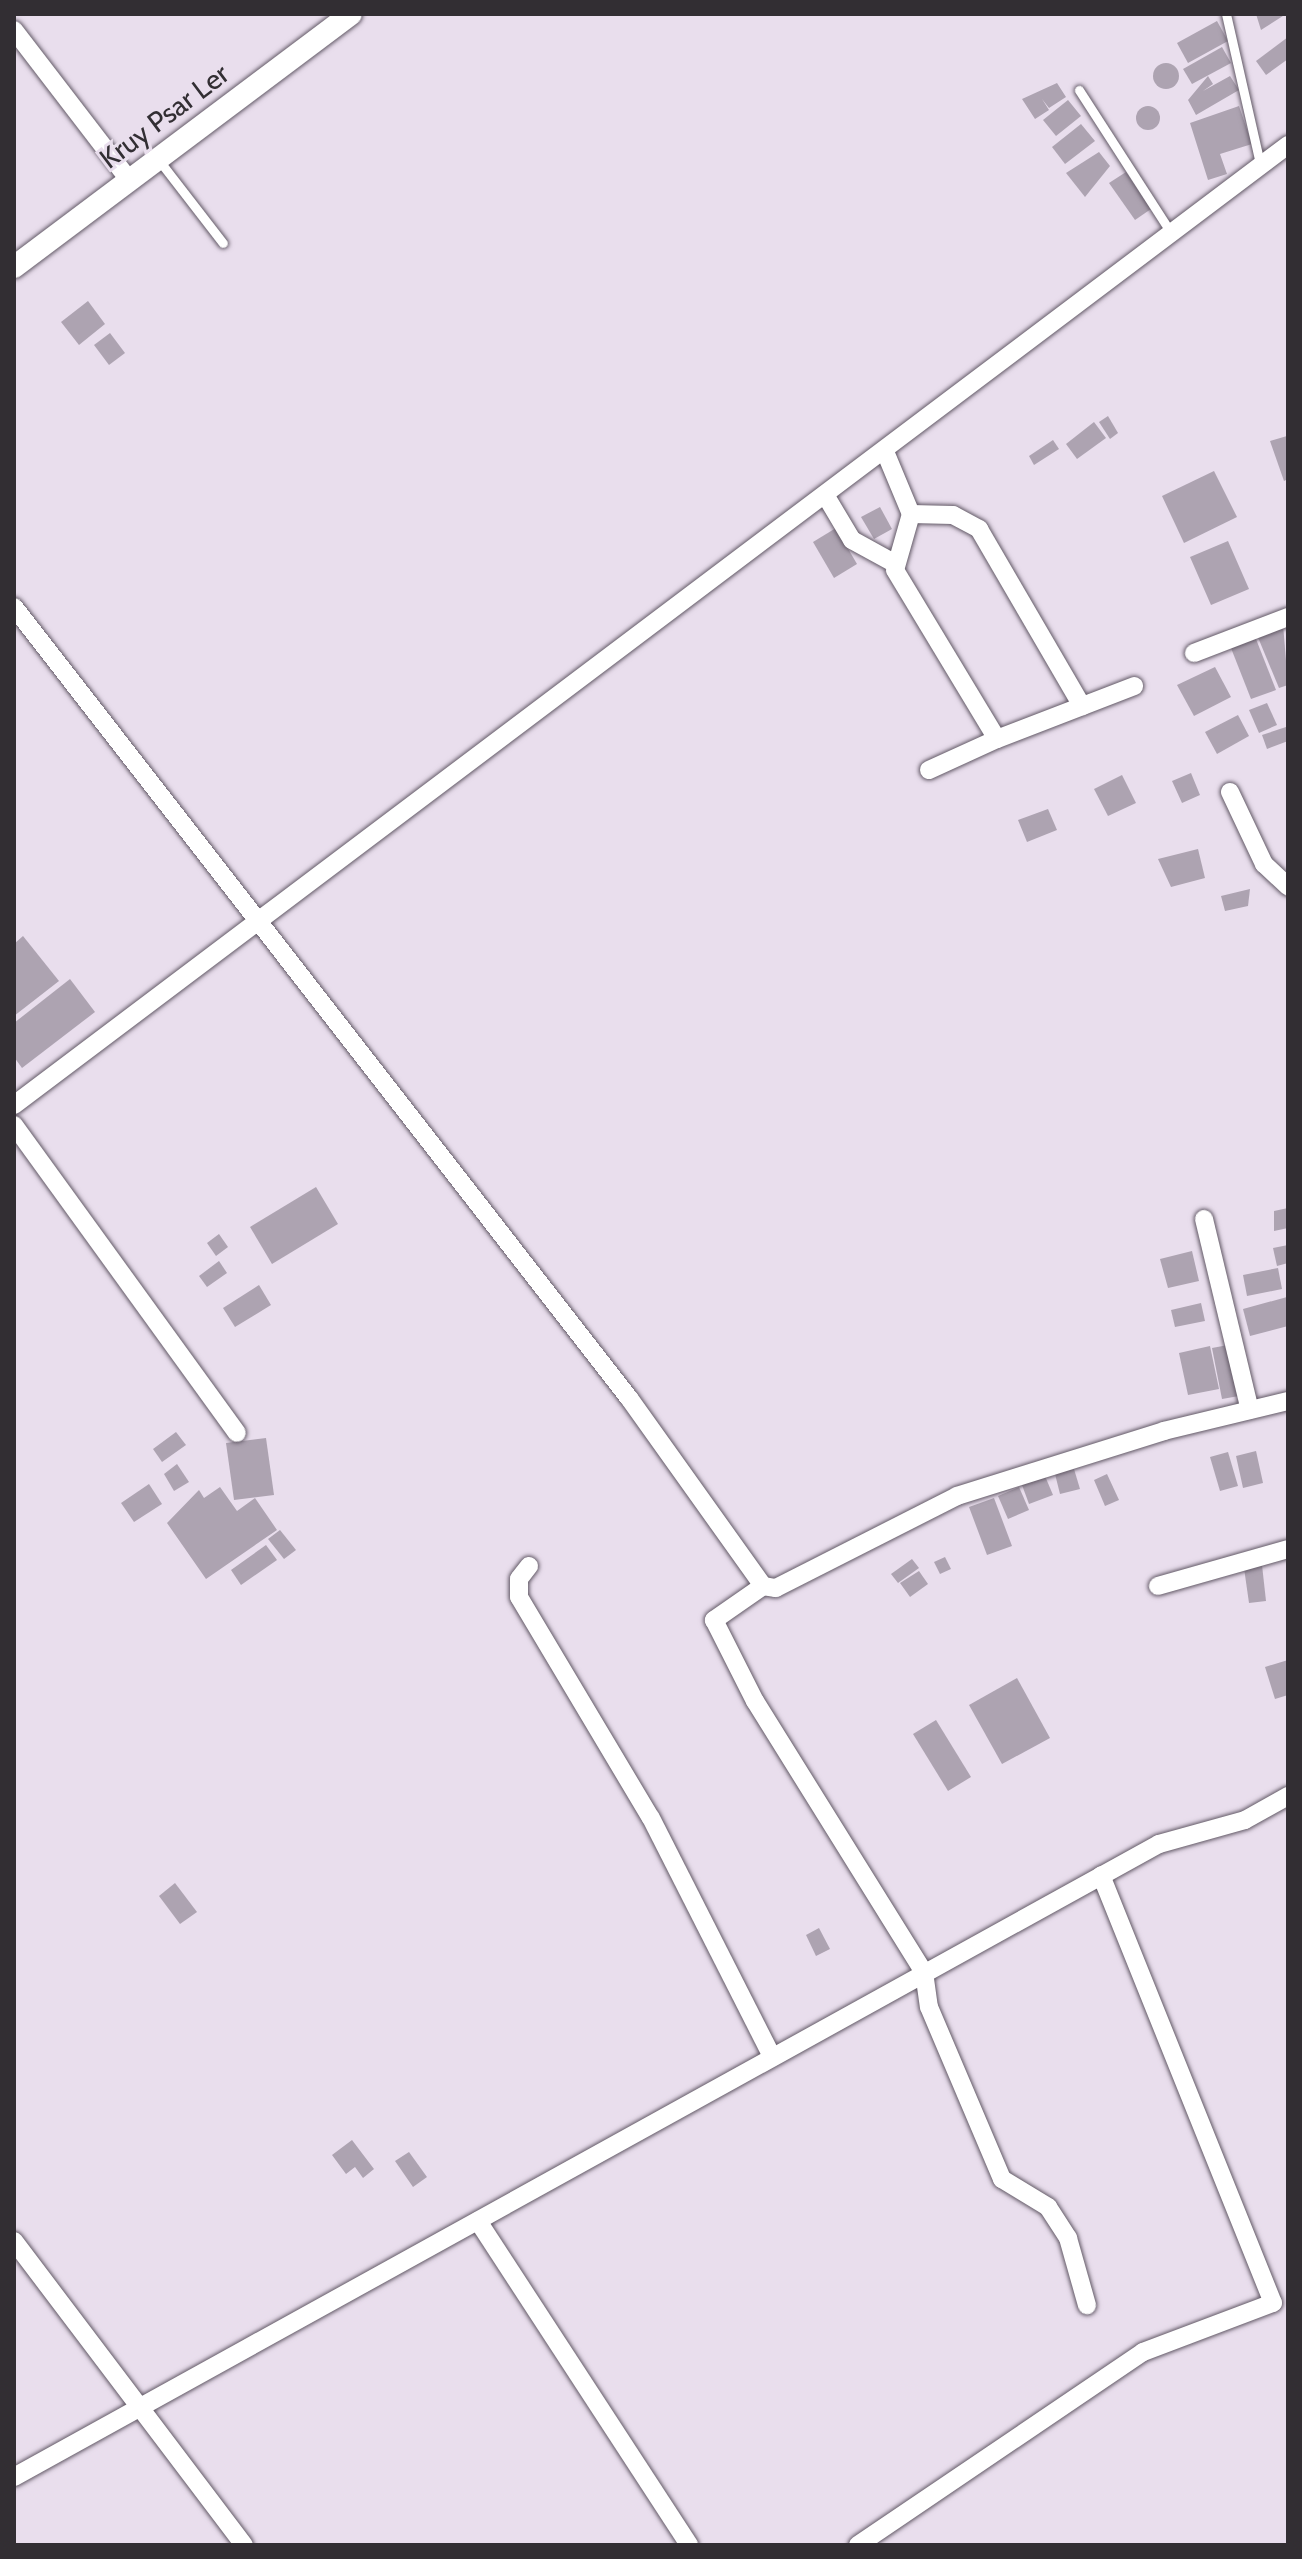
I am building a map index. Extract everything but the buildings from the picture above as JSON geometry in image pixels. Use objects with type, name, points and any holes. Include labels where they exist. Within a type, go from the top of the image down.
[{"type":"street","name":"Kruy Psar Ler","points":[[14,267],[351,14]]},
{"type":"street","points":[[14,30],[129,180]]},
{"type":"street","points":[[14,1105],[886,454],[1288,145]]},
{"type":"street","points":[[886,454],[911,514],[892,562]]},
{"type":"street","points":[[827,498],[852,540],[892,562],[997,739]]},
{"type":"street","points":[[911,514],[953,515],[979,529],[1082,706]]},
{"type":"street","points":[[14,607],[260,919],[629,1398],[763,1586]]},
{"type":"street","points":[[1194,653],[1288,617]]},
{"type":"street","points":[[929,770],[997,739],[1134,686]]},
{"type":"street","points":[[1230,792],[1264,864],[1288,886]]},
{"type":"street","points":[[14,1125],[237,1433]]},
{"type":"street","points":[[1204,1219],[1250,1410]]},
{"type":"street","points":[[1087,2305],[1062,2227],[1048,2207],[1002,2179],[929,2007],[924,1972],[755,1701],[714,1620],[763,1586],[776,1588],[957,1496],[1288,1401]]},
{"type":"street","points":[[1158,1586],[1288,1549]]},
{"type":"street","points":[[529,1566],[519,1579],[519,1597],[651,1818],[772,2056]]},
{"type":"street","points":[[14,2477],[1101,1875],[1159,1844],[1245,1820],[1288,1796]]},
{"type":"street","points":[[858,2545],[1143,2352],[1273,2303],[1101,1875]]},
{"type":"street","points":[[478,2221],[689,2545]]},
{"type":"street","points":[[14,2241],[244,2545]]},
{"type":"lane","points":[[1226,14],[1260,164]]},
{"type":"lane","points":[[1079,90],[1171,233]]},
{"type":"lane","points":[[158,159],[223,243]]}]
